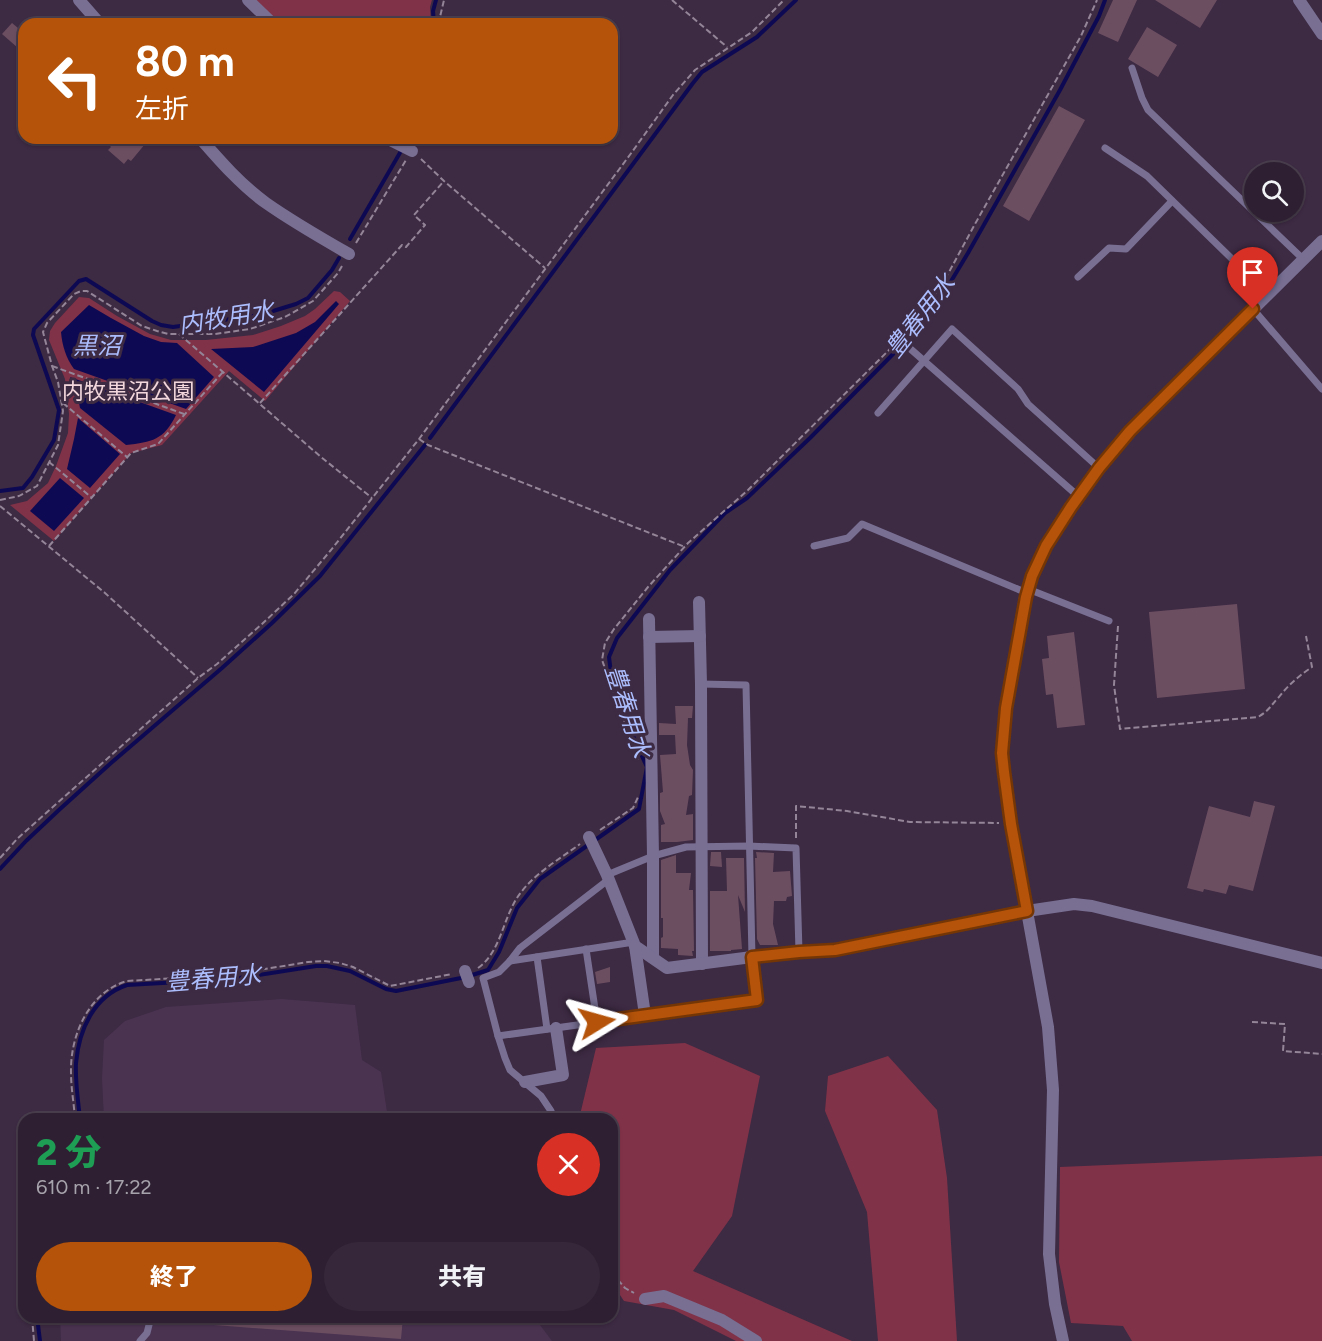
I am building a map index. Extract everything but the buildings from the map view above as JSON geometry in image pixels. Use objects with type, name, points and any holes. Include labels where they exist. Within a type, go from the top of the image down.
[{"type":"street","points":[[79,0],[95,18]]},
{"type":"street","points":[[248,0],[267,18]]},
{"type":"street","points":[[1299,0],[1322,34]]},
{"type":"street","points":[[205,144],[229,171],[264,202],[349,254]]},
{"type":"street","points":[[397,144],[412,151]]},
{"type":"street","points":[[1064,1341],[1055,1304],[1048,1235],[1053,1090],[1048,1027],[1011,824],[1002,753],[1006,708],[1027,591],[1046,546],[1078,496],[1130,431],[1322,241]]},
{"type":"street","points":[[699,602],[702,964]]},
{"type":"street","points":[[648,619],[653,958]]},
{"type":"street","points":[[649,637],[700,636]]},
{"type":"street","points":[[589,837],[635,944],[645,1015]]},
{"type":"street","points":[[635,944],[667,968],[752,957],[835,950],[1027,911],[1074,904],[1092,906],[1322,963]]},
{"type":"street","points":[[525,1082],[563,1075],[552,1029]]},
{"type":"street","points":[[645,1299],[664,1296],[722,1320],[756,1341]]},
{"type":"lane","points":[[1132,68],[1148,110],[1303,260]]},
{"type":"lane","points":[[1104,148],[1147,176],[1268,294]]},
{"type":"lane","points":[[1078,277],[1109,248],[1126,249],[1172,201]]},
{"type":"lane","points":[[1253,309],[1322,389]]},
{"type":"lane","points":[[878,413],[952,329],[1018,389],[1028,404],[1099,468]]},
{"type":"lane","points":[[903,342],[1078,496]]},
{"type":"lane","points":[[814,546],[848,538],[862,524],[1027,591],[1109,621]]},
{"type":"lane","points":[[498,1036],[757,1000],[752,957],[748,846],[746,684],[701,684]]},
{"type":"lane","points":[[551,1111],[541,1096],[510,1070],[504,1058],[483,978],[499,972],[520,948],[607,877],[653,856],[687,847],[796,848],[799,952]]},
{"type":"lane","points":[[510,961],[635,944]]},
{"type":"lane","points":[[586,949],[597,1022]]},
{"type":"lane","points":[[537,957],[552,1029]]},
{"type":"lane","points":[[140,1341],[147,1333],[150,1323]]},
{"type":"path","points":[[440,18],[444,0]]},
{"type":"path","points":[[672,0],[727,48]]},
{"type":"path","points":[[0,858],[18,838],[294,594],[419,439],[673,94],[695,69],[752,32],[784,0]]},
{"type":"path","points":[[641,765],[602,660],[605,643],[648,587],[685,548],[903,342],[942,285],[1081,36],[1097,0]]},
{"type":"path","points":[[0,500],[18,496],[36,486],[58,445],[63,411],[62,402],[43,332],[46,323],[74,294],[81,291],[87,291],[142,326],[168,334],[215,334],[250,329],[285,317],[313,301],[338,273],[412,151],[545,268]]},
{"type":"path","points":[[260,403],[402,245],[406,247],[425,225],[414,215],[444,181]]},
{"type":"path","points":[[179,333],[321,457],[372,498]]},
{"type":"path","points":[[52,366],[184,414]]},
{"type":"path","points":[[49,546],[131,453],[158,444],[223,372]]},
{"type":"path","points":[[62,402],[128,457]]},
{"type":"path","points":[[419,439],[685,548]]},
{"type":"path","points":[[49,462],[92,497]]},
{"type":"path","points":[[0,506],[105,592],[198,678]]},
{"type":"path","points":[[1109,621],[1118,624],[1114,685],[1120,729],[1258,717],[1267,712],[1286,689],[1312,667],[1306,636]]},
{"type":"path","points":[[74,1113],[71,1071],[75,1041],[85,1015],[98,997],[119,983],[228,975],[324,961],[354,967],[390,986],[467,977],[488,961],[514,902],[528,884],[589,837],[633,808],[639,789]]},
{"type":"path","points":[[796,848],[796,806],[847,811],[910,822],[1011,824]]},
{"type":"path","points":[[1252,1022],[1285,1024],[1283,1051],[1322,1054]]},
{"type":"path","points":[[618,1280],[625,1288],[645,1299]]},
{"type":"path","points":[[32,1323],[34,1341]]},
{"type":"shaded area","points":[[282,999],[355,1005],[362,1060],[381,1072],[387,1113],[104,1113],[102,1078],[104,1040],[125,1021],[166,1007]]},
{"type":"shaded area","points":[[60,1323],[538,1323],[552,1341],[61,1341]]},
{"type":"green space","points":[[255,0],[432,0],[431,18],[274,18]]},
{"type":"green space","name":"内牧黒沼公園","points":[[334,291],[340,292],[350,301],[265,401],[229,371],[162,445],[131,453],[54,541],[10,505],[27,501],[48,483],[68,433],[69,414],[65,379],[49,340],[50,331],[55,323],[79,297],[89,298],[150,334],[171,340],[206,340],[253,335],[281,326],[305,316]]},
{"type":"green space","points":[[685,1043],[760,1076],[732,1216],[693,1271],[852,1341],[736,1341],[674,1310],[624,1301],[618,1292],[618,1113],[580,1113],[596,1048]]},
{"type":"green space","points":[[888,1056],[937,1110],[947,1178],[957,1341],[878,1341],[867,1212],[825,1111],[828,1076]]},
{"type":"green space","points":[[1322,1156],[1322,1341],[1132,1341],[1123,1326],[1071,1323],[1059,1262],[1060,1167]]},
{"type":"water","points":[[336,301],[339,304],[264,392],[211,349],[253,347],[296,333],[315,322]]},
{"type":"water","name":"黒沼","points":[[89,305],[144,336],[161,342],[177,343],[214,377],[186,409],[74,369],[65,351],[61,332]]},
{"type":"water","name":"黒沼","points":[[70,377],[176,415],[162,435],[143,443],[126,445],[80,408],[76,387]]},
{"type":"water","name":"黒沼","points":[[78,418],[120,454],[90,488],[67,469]]},
{"type":"water","points":[[60,478],[84,498],[54,531],[30,511]]},
{"type":"waterway","name":"内牧用水","points":[[434,18],[436,0]]},
{"type":"waterway","points":[[430,438],[702,72],[757,37],[796,0]]},
{"type":"waterway","name":"豊春用水","points":[[79,1113],[76,1063],[81,1038],[90,1015],[115,990],[127,985],[233,979],[327,966],[350,971],[386,989],[396,991],[466,977],[488,970],[499,952],[517,908],[540,879],[639,809],[647,767],[635,741],[627,712],[611,673],[609,657],[617,638],[670,570],[725,513],[747,498],[810,438],[899,348],[947,288],[1060,90],[1105,0]]},
{"type":"waterway","name":"内牧用水","points":[[350,239],[401,151]]},
{"type":"waterway","name":"内牧用水","points":[[0,491],[23,488],[54,440],[59,410],[33,335],[34,329],[79,281],[86,279],[152,321],[173,327],[260,315],[296,304],[308,298],[332,270],[339,258]]},
{"type":"waterway","points":[[0,869],[60,809],[222,668],[320,576],[425,445]]},
{"type":"waterway","name":"豊春用水","points":[[38,1323],[40,1341]]},
{"type":"route","points":[[597,1022],[757,1000],[752,957],[835,950],[1027,911],[1011,824],[1002,753],[1006,708],[1026,597],[1032,576],[1046,546],[1099,468],[1130,431],[1253,309]]}]
